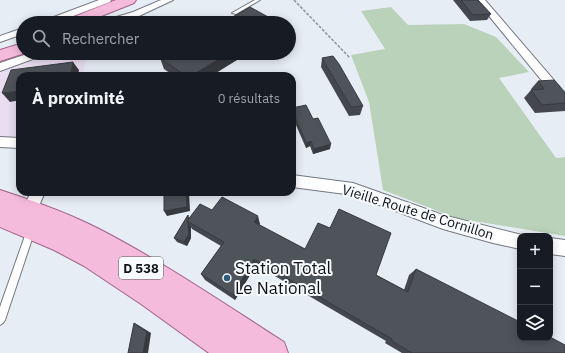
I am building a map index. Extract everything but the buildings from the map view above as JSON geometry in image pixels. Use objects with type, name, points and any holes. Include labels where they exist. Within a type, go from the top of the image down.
[{"type":"main road","points":[[89,16],[129,0]]},
{"type":"main road","points":[[104,16],[143,0]]},
{"type":"main road","points":[[0,49],[16,43]]},
{"type":"main road","points":[[0,56],[16,50]]},
{"type":"main road","name":"D 538","points":[[0,200],[25,214],[70,246],[123,275],[234,353]]},
{"type":"main road","name":"D 538","points":[[25,214],[90,238],[191,298],[273,353]]},
{"type":"street","points":[[65,16],[107,0]]},
{"type":"street","points":[[129,16],[169,0]]},
{"type":"street","points":[[480,0],[565,101]]},
{"type":"street","points":[[0,39],[16,33]]},
{"type":"street","points":[[0,67],[20,60]]},
{"type":"street","points":[[0,142],[16,143]]},
{"type":"street","name":"Vieille Route de Cornillon","points":[[296,182],[353,189],[443,222],[492,236],[517,240]]},
{"type":"street","points":[[553,246],[565,248]]},
{"type":"lane","points":[[234,13],[258,0]]},
{"type":"lane","points":[[0,320],[25,214]]},
{"type":"path","points":[[294,0],[350,58]]},
{"type":"shaded area","points":[[35,60],[86,60],[83,72],[16,72],[16,140],[0,140],[0,72]]},
{"type":"green space","points":[[391,7],[408,25],[464,24],[496,37],[529,72],[499,78],[556,158],[565,157],[565,236],[456,218],[383,190],[369,102],[351,55],[385,49],[361,11]]},
{"type":"place","name":"Station Total Le National","points":[[227,278]]}]
